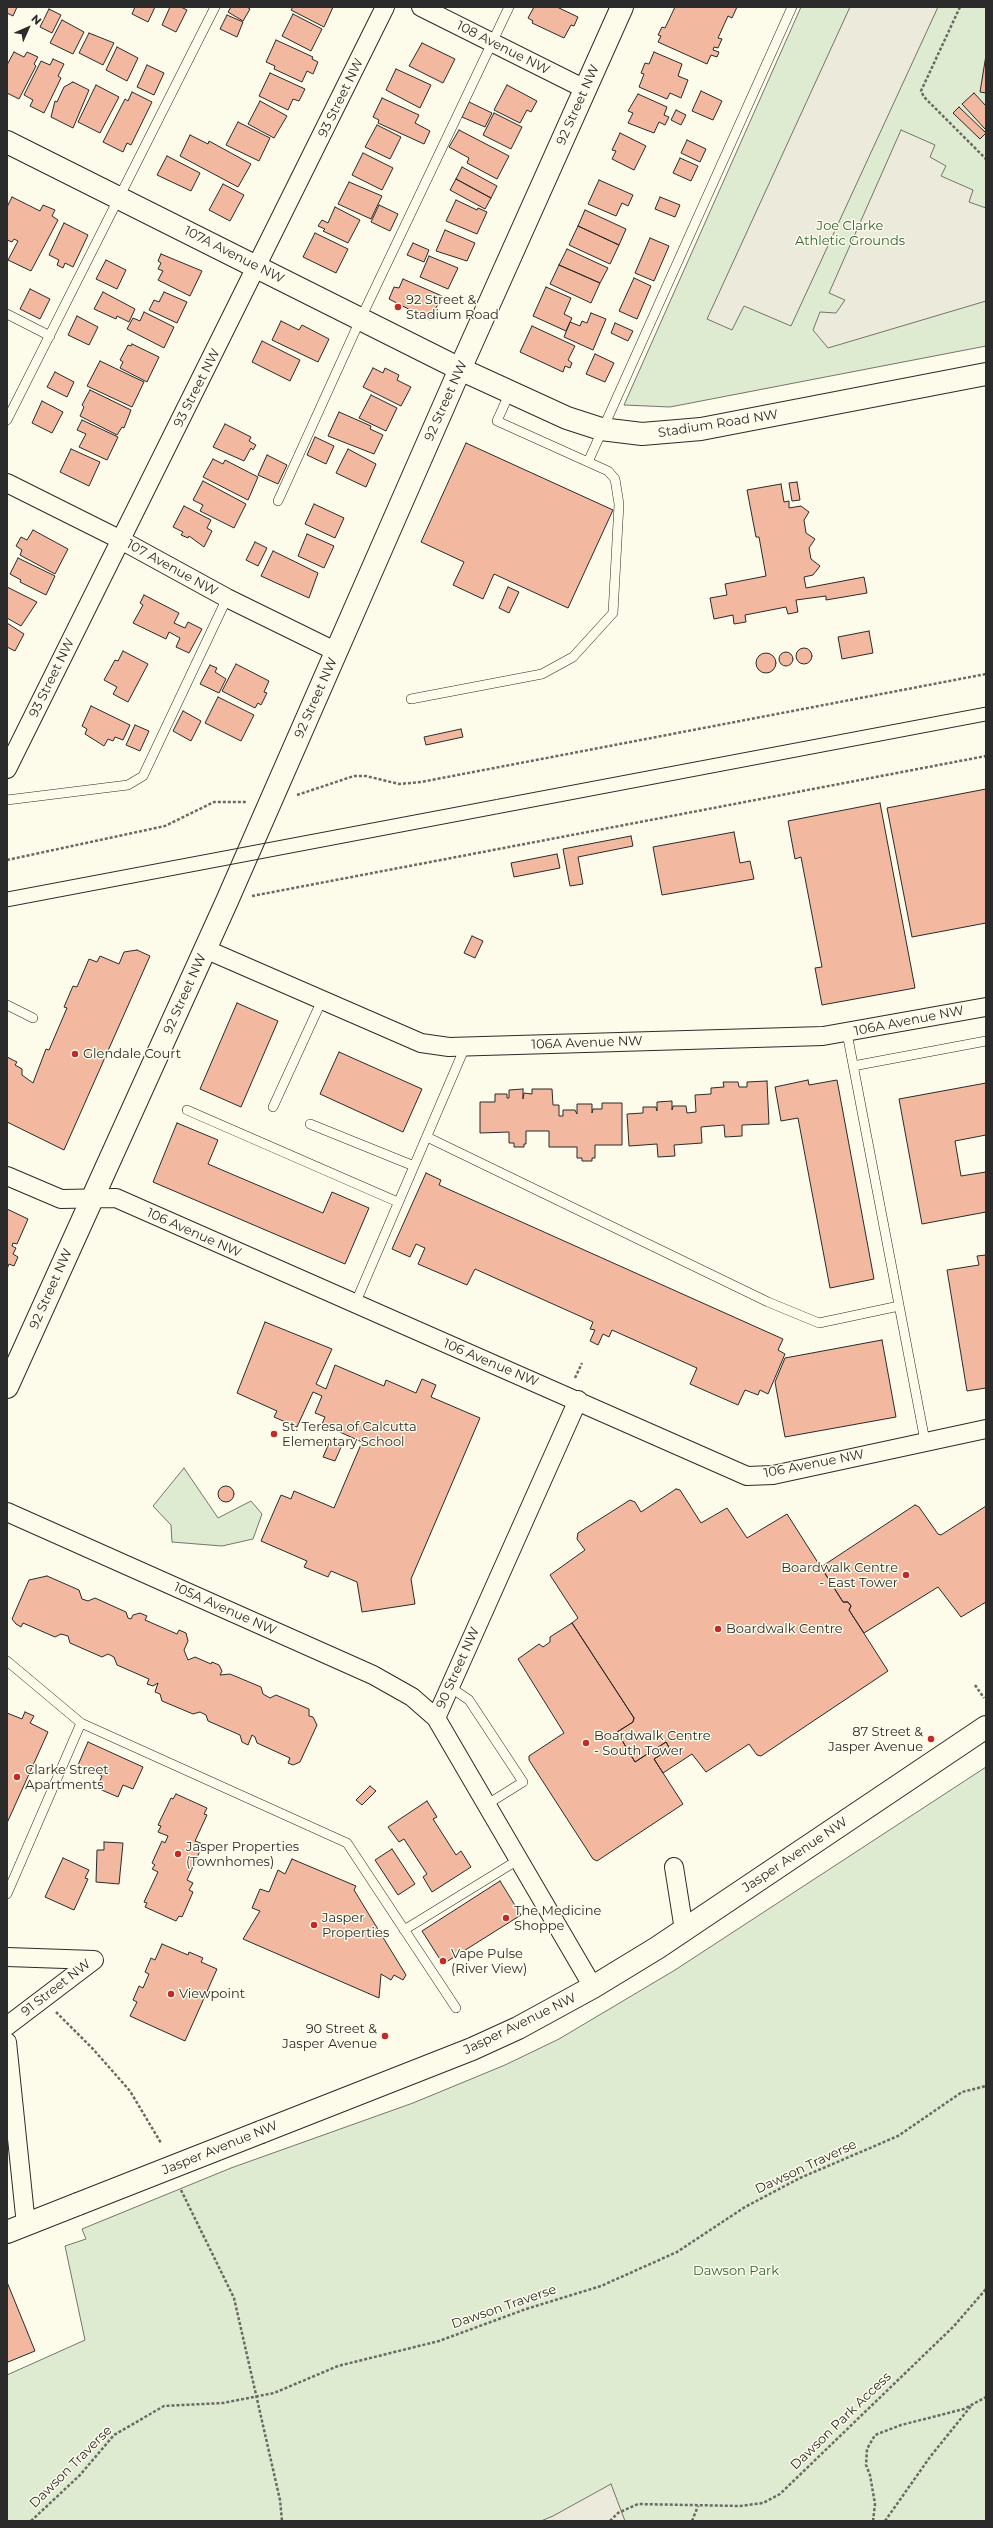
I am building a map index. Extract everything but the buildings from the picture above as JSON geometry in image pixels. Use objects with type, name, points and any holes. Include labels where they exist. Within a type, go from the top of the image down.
[{"type":"main road","name":"92 Street NW","points":[[7,1386],[227,901],[460,368],[622,7]]},
{"type":"main road","name":"107A Avenue NW","points":[[7,142],[460,368]]},
{"type":"main road","name":"Stadium Road NW","points":[[460,368],[567,418],[601,429],[642,434],[701,429],[986,374]]},
{"type":"main road","name":"Jasper Avenue NW","points":[[17,2229],[472,2049],[518,2028],[593,1987],[684,1930],[986,1727]]},
{"type":"street","name":"93 Street NW","points":[[7,768],[386,7]]},
{"type":"street","name":"108 Avenue NW","points":[[421,7],[585,89]]},
{"type":"street","name":"107 Avenue NW","points":[[7,483],[121,540],[227,598],[337,652]]},
{"type":"street","name":"106A Avenue NW","points":[[205,949],[420,1043],[434,1046],[465,1047],[794,1037],[847,1033],[986,1007]]},
{"type":"street","name":"106 Avenue NW","points":[[7,1176],[61,1199],[116,1198],[355,1304],[578,1400],[747,1476],[773,1475],[986,1429]]},
{"type":"street","name":"90 Street NW","points":[[578,1400],[436,1718],[593,1987]]},
{"type":"street","name":"105A Avenue NW","points":[[7,1512],[373,1675],[412,1697],[436,1718]]},
{"type":"street","points":[[674,1867],[684,1930]]},
{"type":"street","name":"91 Street NW","points":[[7,1957],[94,1960],[7,2026]]},
{"type":"street","points":[[7,2042],[17,2229]]},
{"type":"lane","points":[[7,420],[215,7]]},
{"type":"lane","points":[[278,501],[361,318],[509,7]]},
{"type":"lane","points":[[588,462],[601,429],[792,7]]},
{"type":"lane","points":[[7,314],[50,336]]},
{"type":"lane","points":[[411,699],[542,674],[573,657],[613,613],[619,504],[615,480],[608,471],[497,421],[510,392]]},
{"type":"lane","points":[[7,800],[128,785],[143,776],[227,598]]},
{"type":"lane","points":[[273,1106],[322,1000]]},
{"type":"lane","points":[[7,1005],[33,1018]]},
{"type":"lane","points":[[847,1033],[925,1441]]},
{"type":"lane","points":[[853,1066],[986,1041]]},
{"type":"lane","points":[[355,1304],[465,1047]]},
{"type":"lane","points":[[187,1110],[398,1202]]},
{"type":"lane","points":[[310,1124],[414,1166]]},
{"type":"lane","points":[[427,1137],[768,1302],[819,1323],[899,1306]]},
{"type":"lane","points":[[7,1661],[82,1723],[347,1843],[456,2008]]},
{"type":"lane","points":[[450,1687],[469,1700],[523,1782],[486,1805]]},
{"type":"lane","points":[[7,1894],[82,1723]]},
{"type":"lane","points":[[404,1930],[518,1860]]},
{"type":"path","points":[[960,7],[921,91],[924,97],[986,159]]},
{"type":"path","points":[[7,860],[165,826],[214,802],[239,803],[300,794],[354,776],[366,776],[399,784],[415,783],[986,674]]},
{"type":"path","points":[[227,901],[986,756]]},
{"type":"path","points":[[575,1378],[582,1363]]},
{"type":"path","points":[[975,1685],[984,1698]]},
{"type":"path","points":[[43,1999],[93,2049],[130,2091],[161,2143]]},
{"type":"path","name":"Dawson Traverse","points":[[31,2521],[80,2475],[114,2435],[164,2406],[223,2403],[274,2393],[338,2366],[439,2341],[526,2309],[601,2286],[677,2252],[745,2207],[800,2178],[898,2136],[962,2092],[986,2086]]},
{"type":"path","points":[[181,2190],[234,2298],[280,2500],[282,2521]]},
{"type":"path","name":"Dawson Park Access","points":[[610,2521],[618,2513],[638,2504],[698,2506],[763,2503],[780,2494],[954,2326],[986,2290]]},
{"type":"path","points":[[873,2521],[875,2504],[870,2475],[866,2465],[867,2449],[875,2435],[900,2425],[939,2417],[972,2405],[986,2397]]},
{"type":"path","points":[[886,2521],[930,2457],[972,2405]]},
{"type":"path","points":[[692,2521],[698,2506]]},
{"type":"green space","name":"Joe Clarke Athletic Grounds","points":[[801,7],[986,7],[986,346],[670,407],[624,405]]},
{"type":"green space","points":[[184,1468],[218,1518],[251,1501],[262,1514],[253,1539],[222,1546],[172,1542],[171,1525],[153,1506]]},
{"type":"green space","name":"Dawson Park","points":[[986,1767],[986,2521],[7,2521],[7,2375],[85,2340],[65,2246],[86,2239],[82,2229],[231,2168],[413,2103],[505,2065],[559,2039],[675,1970]]},
{"type":"shaded area","points":[[850,7],[938,7],[791,326],[744,306],[732,330],[707,319]]},
{"type":"shaded area","points":[[901,130],[935,145],[930,157],[946,166],[941,176],[973,190],[969,202],[986,208],[986,301],[828,348],[813,330],[820,312],[836,313],[845,300],[829,293]]},
{"type":"shaded area","points":[[611,2484],[625,2521],[541,2521],[553,2516]]},
{"type":"tram line","points":[[7,892],[986,707]]},
{"type":"tram line","points":[[7,907],[986,721]]},
{"type":"place","name":"92 Street & Stadium Road","points":[[398,307]]},
{"type":"place","name":"Glendale Court","points":[[75,1054]]},
{"type":"place","name":"St. Teresa of Calcutta Elementary School","points":[[274,1434]]},
{"type":"place","name":"Boardwalk Centre - East Tower","points":[[906,1575]]},
{"type":"place","name":"Boardwalk Centre","points":[[718,1629]]},
{"type":"place","name":"87 Street & Jasper Avenue","points":[[931,1739]]},
{"type":"place","name":"Boardwalk Centre - South Tower","points":[[586,1743]]},
{"type":"place","name":"Clarke Street Apartments","points":[[17,1777]]},
{"type":"place","name":"Jasper Properties (Townhomes)","points":[[178,1854]]},
{"type":"place","name":"The Medicine Shoppe","points":[[506,1918]]},
{"type":"place","name":"Jasper Properties","points":[[314,1925]]},
{"type":"place","name":"Vape Pulse (River View)","points":[[443,1961]]},
{"type":"place","name":"Viewpoint","points":[[171,1994]]},
{"type":"place","name":"90 Street & Jasper Avenue","points":[[385,2036]]}]
